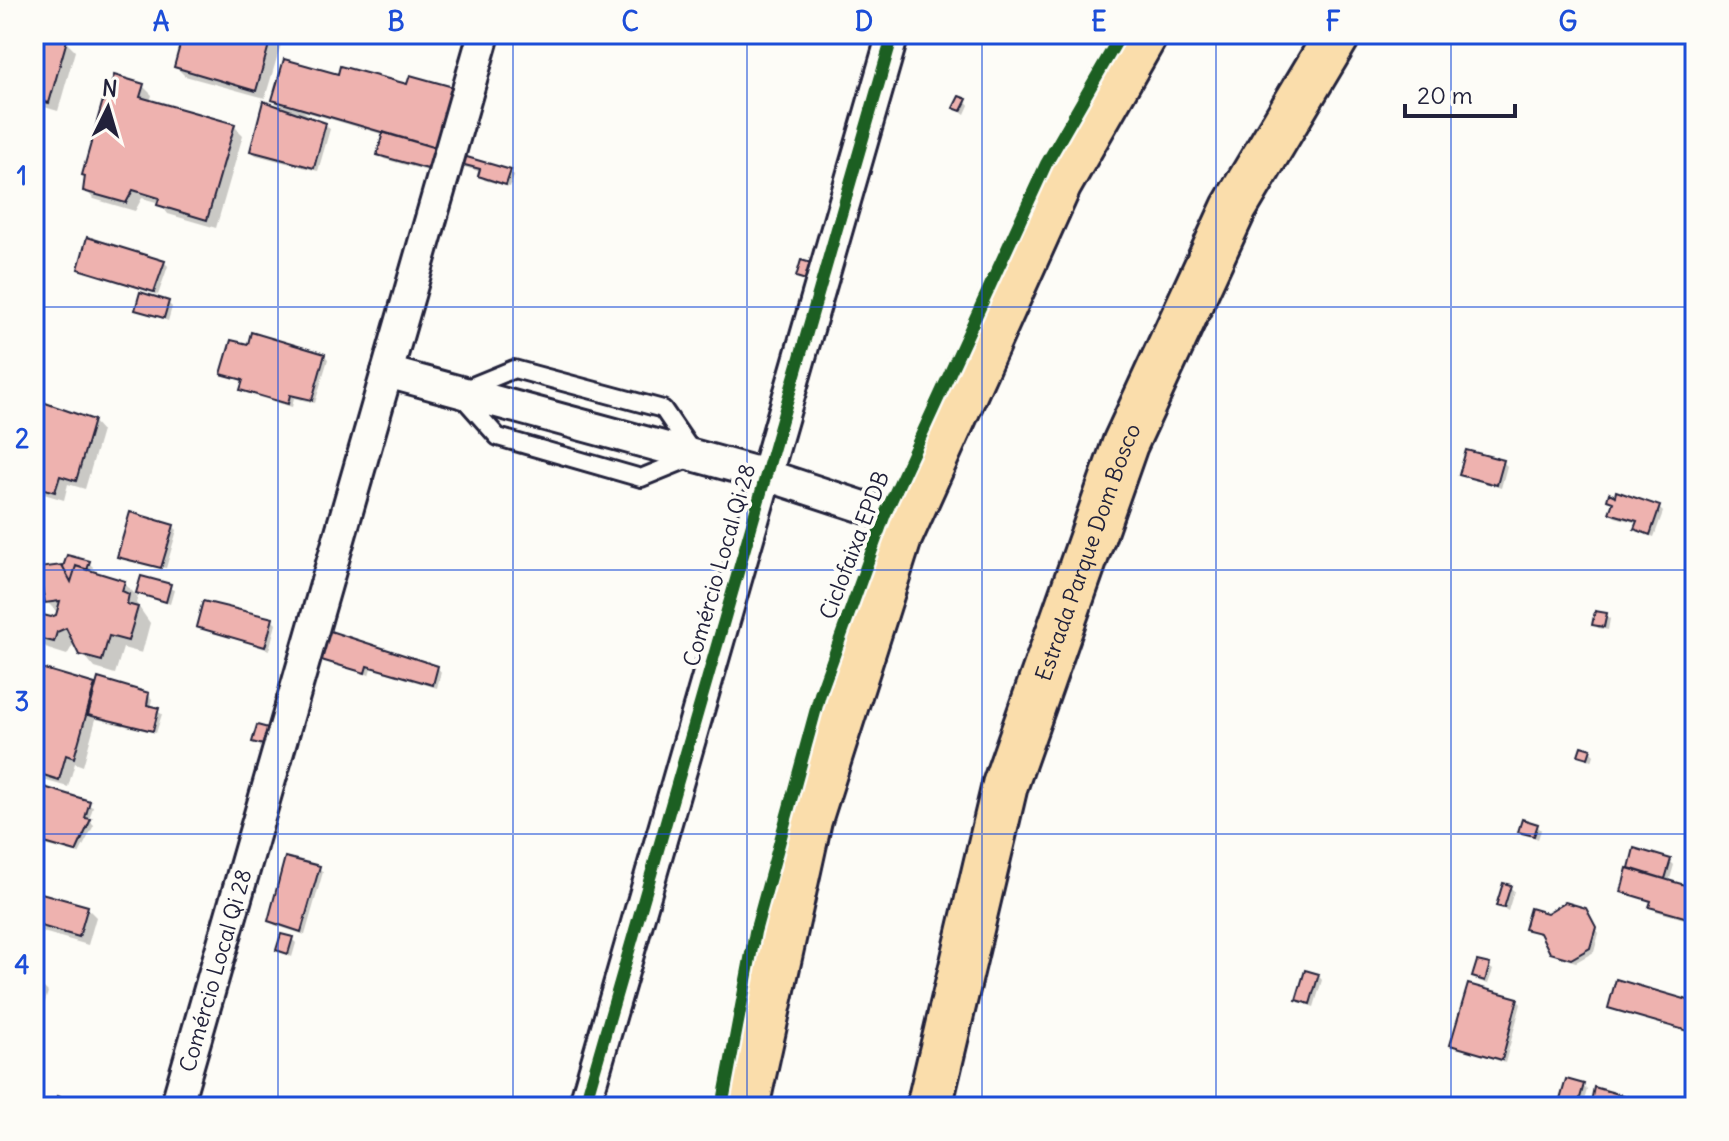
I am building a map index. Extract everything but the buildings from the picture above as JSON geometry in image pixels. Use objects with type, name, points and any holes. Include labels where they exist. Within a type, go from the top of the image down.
[{"type":"main road","points":[[754,1103],[809,820],[899,517],[1059,184],[1145,34]]},
{"type":"main road","name":"Estrada Parque Dom Bosco","points":[[929,1107],[1005,785],[1125,444],[1234,208],[1338,34]]},
{"type":"street","name":"Comércio Local Qi 28","points":[[176,1107],[484,34]]},
{"type":"street","name":"Comércio Local Qi 28","points":[[584,1107],[893,34]]},
{"type":"street","name":"Comércio Local Qi 28","points":[[387,372],[766,475],[899,517]]},
{"type":"cycle path","points":[[584,1107],[893,34]]},
{"type":"cycle path","name":"Ciclofaixa EPDB","points":[[722,1107],[755,932],[820,694],[885,514],[1046,164],[1121,34]]}]
